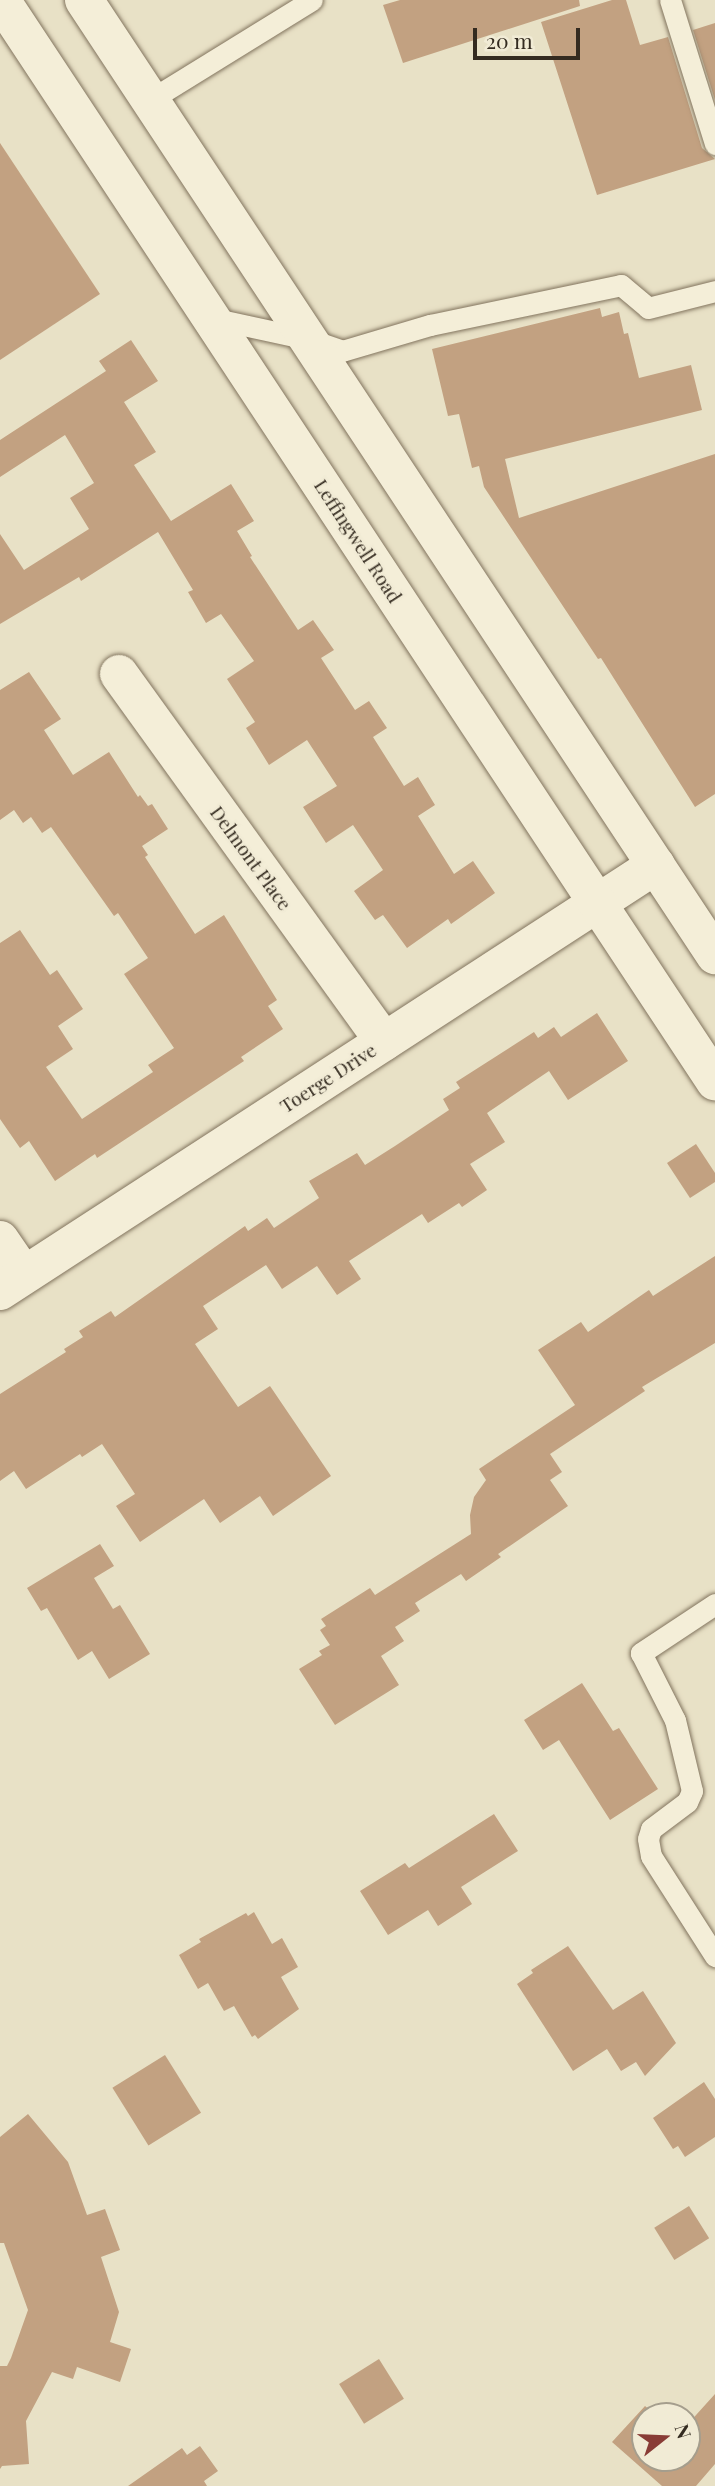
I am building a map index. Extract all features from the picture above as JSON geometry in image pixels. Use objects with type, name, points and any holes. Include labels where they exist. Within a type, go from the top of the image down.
[{"type":"main road","name":"Leffingwell Road","points":[[1,0],[715,1082]]},
{"type":"main road","points":[[84,0],[715,955]]},
{"type":"main road","name":"Delmont Place","points":[[119,674],[384,1042]]},
{"type":"main road","name":"Toerge Drive","points":[[12,1283],[656,865]]},
{"type":"main road","points":[[0,1240],[12,1283]]},
{"type":"lane","points":[[150,100],[312,0]]},
{"type":"lane","points":[[670,0],[715,144]]},
{"type":"lane","points":[[211,318],[308,339],[342,351],[430,325],[621,285],[648,308],[715,291]]},
{"type":"lane","points":[[715,1604],[641,1653],[675,1720],[692,1791],[687,1802],[651,1829],[648,1839],[651,1856],[715,1956]]},
{"type":"building","points":[[400,0],[579,0],[580,6],[403,63],[383,5]]},
{"type":"building","points":[[612,0],[626,0],[640,45],[668,37],[702,148],[715,159],[597,195],[541,22]]},
{"type":"building","points":[[715,23],[715,100],[693,30]]},
{"type":"building","points":[[0,143],[100,294],[0,360]]},
{"type":"building","points":[[600,308],[602,317],[619,312],[624,334],[628,333],[639,378],[691,365],[702,410],[505,459],[519,518],[715,454],[715,794],[695,807],[601,658],[598,659],[484,487],[479,466],[472,468],[459,414],[448,416],[432,349]]},
{"type":"building","points":[[131,340],[158,381],[124,402],[156,452],[134,465],[171,521],[231,484],[254,521],[237,531],[252,556],[250,557],[298,630],[313,620],[334,650],[321,658],[355,710],[369,701],[387,728],[373,737],[404,786],[418,777],[435,805],[418,816],[454,874],[473,861],[495,893],[451,924],[448,919],[407,948],[383,915],[375,920],[354,891],[383,870],[353,825],[326,843],[303,807],[337,786],[307,740],[269,765],[246,728],[255,722],[227,679],[254,661],[221,614],[206,623],[188,592],[193,590],[158,532],[81,581],[79,577],[0,624],[0,534],[24,570],[89,529],[70,498],[94,483],[65,435],[0,477],[0,440],[106,371],[99,361]]},
{"type":"building","points":[[29,672],[61,719],[44,730],[73,775],[109,752],[138,797],[140,795],[148,806],[152,804],[168,829],[142,846],[148,855],[145,857],[195,934],[224,915],[277,1000],[268,1006],[283,1029],[241,1057],[244,1061],[97,1158],[95,1154],[55,1181],[29,1141],[20,1148],[0,1119],[0,943],[20,930],[50,975],[57,970],[83,1009],[58,1026],[73,1049],[46,1067],[82,1119],[153,1072],[148,1065],[174,1048],[124,974],[148,958],[118,913],[114,916],[51,827],[42,833],[31,817],[23,823],[14,810],[0,820],[0,690]]},
{"type":"building","points":[[597,1013],[628,1061],[568,1100],[549,1071],[487,1113],[505,1142],[470,1164],[487,1190],[462,1207],[459,1203],[428,1223],[422,1214],[349,1261],[361,1279],[337,1295],[317,1266],[282,1289],[266,1265],[203,1306],[218,1329],[195,1344],[238,1407],[270,1386],[331,1476],[273,1516],[260,1496],[220,1523],[204,1499],[140,1542],[116,1506],[135,1494],[102,1444],[82,1457],[80,1454],[26,1489],[14,1471],[0,1481],[0,1394],[66,1352],[64,1349],[83,1337],[79,1331],[111,1311],[115,1317],[245,1226],[248,1231],[267,1218],[274,1228],[319,1198],[309,1181],[357,1153],[365,1165],[395,1146],[449,1110],[443,1099],[460,1088],[456,1082],[534,1032],[538,1038],[554,1027],[561,1037]]},
{"type":"building","points":[[696,1144],[715,1173],[715,1182],[690,1198],[667,1163]]},
{"type":"building","points":[[715,1256],[715,1343],[642,1387],[645,1391],[550,1454],[562,1472],[550,1480],[568,1506],[498,1554],[501,1557],[466,1581],[461,1574],[415,1603],[420,1611],[395,1627],[404,1641],[381,1656],[399,1685],[335,1725],[299,1669],[322,1655],[319,1651],[330,1645],[320,1630],[326,1626],[321,1619],[370,1588],[375,1595],[471,1534],[470,1515],[474,1497],[486,1480],[479,1469],[575,1405],[538,1350],[581,1322],[588,1332],[649,1290],[653,1296]]},
{"type":"building","points":[[100,1544],[114,1566],[94,1578],[113,1609],[120,1605],[150,1654],[109,1679],[92,1651],[78,1660],[47,1608],[41,1611],[27,1588]]},
{"type":"building","points":[[582,1683],[613,1731],[619,1728],[658,1789],[610,1820],[559,1740],[543,1750],[524,1720]]},
{"type":"building","points":[[494,1814],[518,1851],[461,1887],[472,1904],[438,1926],[428,1910],[388,1935],[360,1891],[405,1863],[409,1868]]},
{"type":"building","points":[[254,1912],[272,1944],[282,1938],[298,1967],[281,1977],[299,2009],[258,2039],[255,2035],[252,2037],[234,2006],[224,2011],[208,1983],[198,1989],[179,1955],[201,1942],[199,1939],[246,1913],[248,1916]]},
{"type":"building","points":[[568,1946],[613,2010],[643,1991],[676,2043],[645,2076],[636,2062],[621,2071],[607,2049],[573,2071],[517,1984],[533,1973],[531,1970]]},
{"type":"building","points":[[165,2055],[201,2113],[148,2146],[112,2088]]},
{"type":"building","points":[[704,2082],[715,2099],[715,2137],[685,2157],[678,2146],[673,2149],[653,2118]]},
{"type":"building","points":[[28,2114],[68,2162],[87,2215],[105,2209],[120,2250],[101,2257],[119,2312],[110,2342],[131,2349],[120,2382],[77,2367],[73,2379],[52,2372],[26,2421],[29,2464],[2,2466],[0,2469],[0,2366],[7,2366],[11,2358],[28,2310],[4,2243],[0,2243],[0,2137]]},
{"type":"building","points":[[689,2206],[709,2238],[674,2260],[654,2228]]},
{"type":"building","points":[[379,2359],[404,2399],[364,2424],[339,2384]]},
{"type":"building","points":[[715,2394],[715,2464],[696,2486],[662,2486],[646,2472],[701,2472],[701,2410]]},
{"type":"building","points":[[631,2421],[631,2459],[612,2442]]},
{"type":"building","points":[[200,2446],[218,2471],[204,2481],[207,2486],[128,2486],[182,2448],[187,2455]]}]
